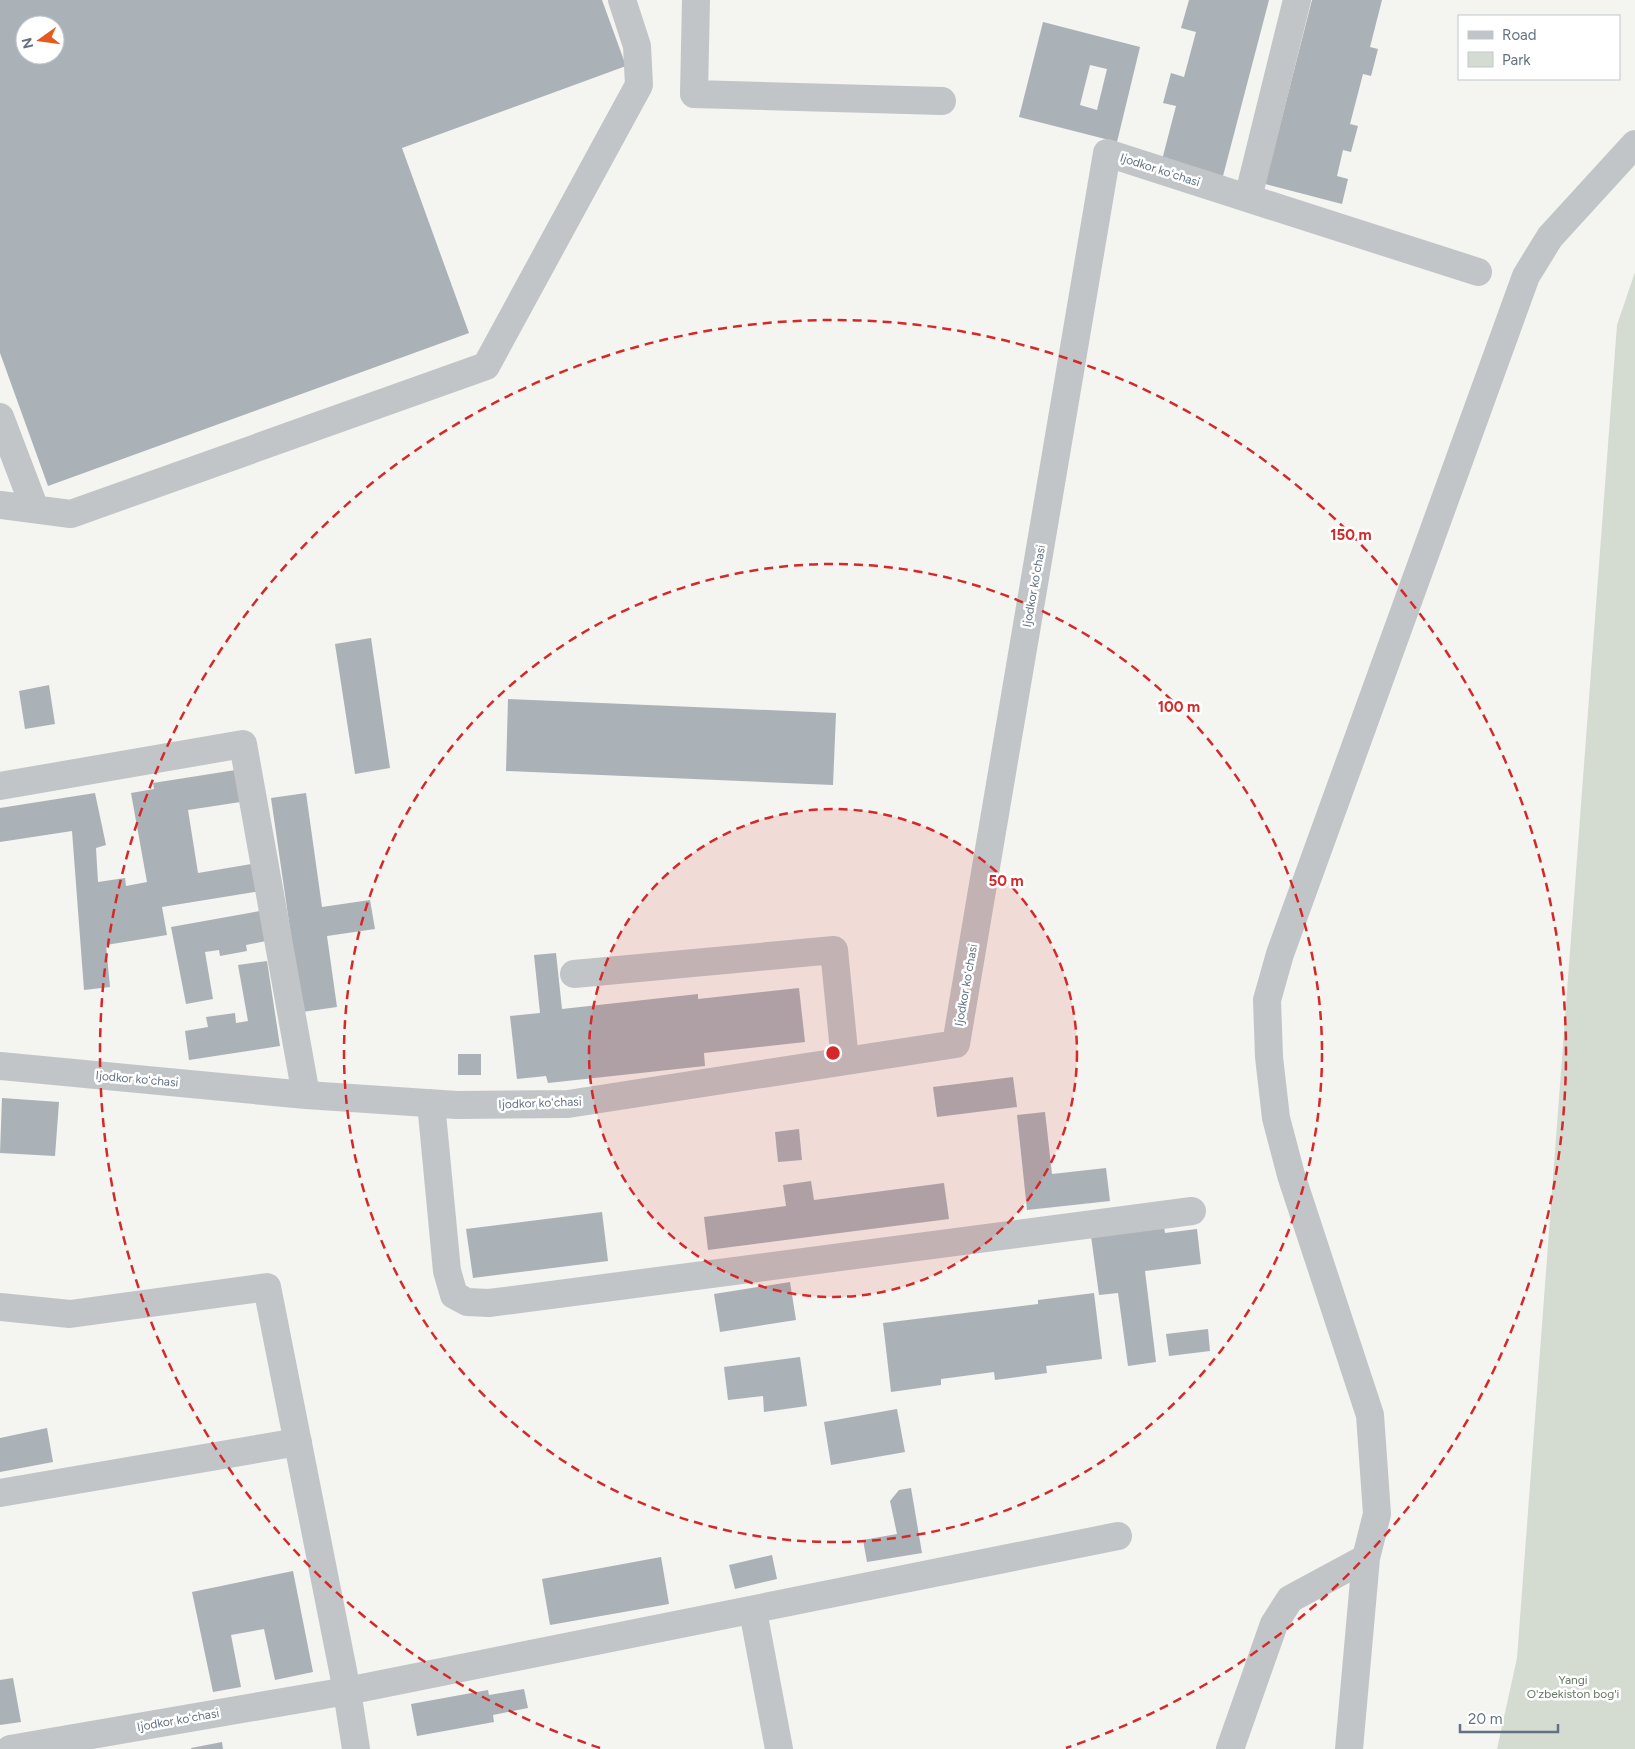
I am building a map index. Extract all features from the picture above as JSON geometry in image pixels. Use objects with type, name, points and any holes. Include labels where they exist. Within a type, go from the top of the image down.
[{"type":"street","points":[[0,505],[71,514],[486,366],[639,85],[637,46],[622,0]]},
{"type":"street","points":[[696,0],[694,94],[942,101]]},
{"type":"street","points":[[1248,198],[1298,0]]},
{"type":"street","points":[[1349,1749],[1366,1558],[1378,1514],[1370,1415],[1291,1175],[1276,1118],[1269,1057],[1267,1000],[1280,954],[1526,276],[1550,237],[1635,144]]},
{"type":"street","name":"Ijodkor koʻchasi","points":[[0,1066],[306,1095],[431,1103],[568,1104],[956,1044],[1107,153],[1478,272]]},
{"type":"street","points":[[0,417],[36,509]]},
{"type":"street","points":[[0,786],[243,744],[306,1095]]},
{"type":"street","points":[[574,974],[834,950],[845,1061]]},
{"type":"street","points":[[431,1103],[448,1271],[454,1295],[467,1302],[489,1303],[1192,1211]]},
{"type":"street","points":[[0,1307],[70,1314],[267,1287],[347,1691],[356,1749]]},
{"type":"street","points":[[0,1493],[298,1442]]},
{"type":"street","name":"Ijodkor koʻchasi","points":[[10,1749],[347,1691],[1118,1536]]},
{"type":"street","points":[[1230,1749],[1274,1624],[1290,1599],[1366,1558]]},
{"type":"street","points":[[752,1611],[779,1749]]},
{"type":"green space","name":"Yangi O'zbekiston bog'i","points":[[1635,272],[1635,1749],[1497,1749],[1517,1658],[1617,325]]},
{"type":"building","points":[[0,0],[602,0],[626,66],[402,148],[469,333],[48,486],[0,353]]},
{"type":"building","points":[[1189,0],[1269,0],[1223,176],[1162,160],[1176,106],[1163,103],[1171,73],[1184,77],[1196,32],[1181,28]]},
{"type":"building","points":[[1312,0],[1382,0],[1370,47],[1378,49],[1371,76],[1363,74],[1350,124],[1358,126],[1351,152],[1343,150],[1337,176],[1348,179],[1342,204],[1265,184]]},
{"type":"building","points":[[1043,22],[1140,47],[1117,142],[1019,117]],"holes":[[[1090,65],[1107,69],[1097,110],[1080,105]]]},
{"type":"building","points":[[371,638],[390,768],[355,774],[335,644]]},
{"type":"building","points":[[49,685],[55,724],[25,729],[19,691]]},
{"type":"building","points":[[508,699],[836,713],[833,785],[506,771]]},
{"type":"building","points":[[242,769],[247,801],[188,810],[198,873],[257,863],[261,891],[162,907],[167,935],[106,945],[110,987],[84,990],[72,831],[0,842],[0,808],[95,793],[106,845],[96,848],[98,882],[125,878],[126,886],[147,882],[131,793],[154,789],[153,783]]},
{"type":"building","points":[[306,793],[322,907],[370,900],[375,929],[327,936],[337,1007],[302,1012],[271,798]]},
{"type":"building","points":[[260,911],[266,941],[246,945],[247,951],[220,956],[219,950],[205,952],[213,999],[186,1004],[171,927]]},
{"type":"building","points":[[556,953],[562,1009],[698,994],[698,999],[799,988],[805,1042],[704,1053],[705,1066],[548,1083],[546,1076],[517,1079],[510,1016],[540,1013],[534,955]]},
{"type":"building","points":[[267,961],[280,1046],[189,1060],[185,1031],[208,1027],[206,1017],[235,1013],[236,1023],[248,1021],[238,965]]},
{"type":"building","points":[[458,1054],[481,1054],[481,1075],[458,1075]]},
{"type":"building","points":[[1013,1077],[1017,1107],[937,1117],[933,1087]]},
{"type":"building","points":[[2,1098],[59,1102],[55,1156],[0,1153]]},
{"type":"building","points":[[1045,1112],[1052,1174],[1106,1168],[1110,1201],[1027,1210],[1017,1115]]},
{"type":"building","points":[[799,1129],[802,1160],[778,1162],[775,1132]]},
{"type":"building","points":[[811,1181],[814,1200],[944,1183],[949,1219],[708,1250],[704,1217],[786,1206],[783,1185]]},
{"type":"building","points":[[602,1212],[608,1261],[473,1278],[466,1229]]},
{"type":"building","points":[[1164,1227],[1165,1233],[1197,1229],[1201,1264],[1145,1271],[1156,1362],[1128,1366],[1118,1293],[1099,1295],[1091,1236]]},
{"type":"building","points":[[790,1282],[796,1320],[720,1332],[714,1294]]},
{"type":"building","points":[[1094,1293],[1102,1359],[1046,1366],[1047,1373],[995,1380],[994,1372],[941,1379],[941,1385],[891,1392],[883,1323],[1038,1304],[1038,1300]]},
{"type":"building","points":[[1208,1329],[1210,1351],[1169,1356],[1166,1334]]},
{"type":"building","points":[[800,1357],[807,1406],[764,1412],[763,1396],[728,1400],[724,1367]]},
{"type":"building","points":[[897,1409],[905,1452],[831,1465],[824,1422]]},
{"type":"building","points":[[47,1428],[53,1462],[0,1472],[0,1438]]},
{"type":"building","points":[[911,1488],[922,1553],[867,1562],[863,1540],[897,1534],[890,1501],[899,1490]]},
{"type":"building","points":[[772,1555],[777,1579],[735,1589],[729,1565]]},
{"type":"building","points":[[661,1557],[669,1604],[550,1625],[542,1579]]},
{"type":"building","points":[[293,1571],[313,1672],[275,1680],[264,1629],[231,1635],[241,1687],[213,1692],[192,1592]]},
{"type":"building","points":[[13,1678],[21,1722],[0,1725],[0,1680]]},
{"type":"building","points":[[524,1689],[528,1708],[493,1715],[494,1722],[417,1736],[411,1704],[488,1690],[489,1695]]},
{"type":"building","points":[[222,1742],[223,1749],[191,1749],[191,1748]]}]
